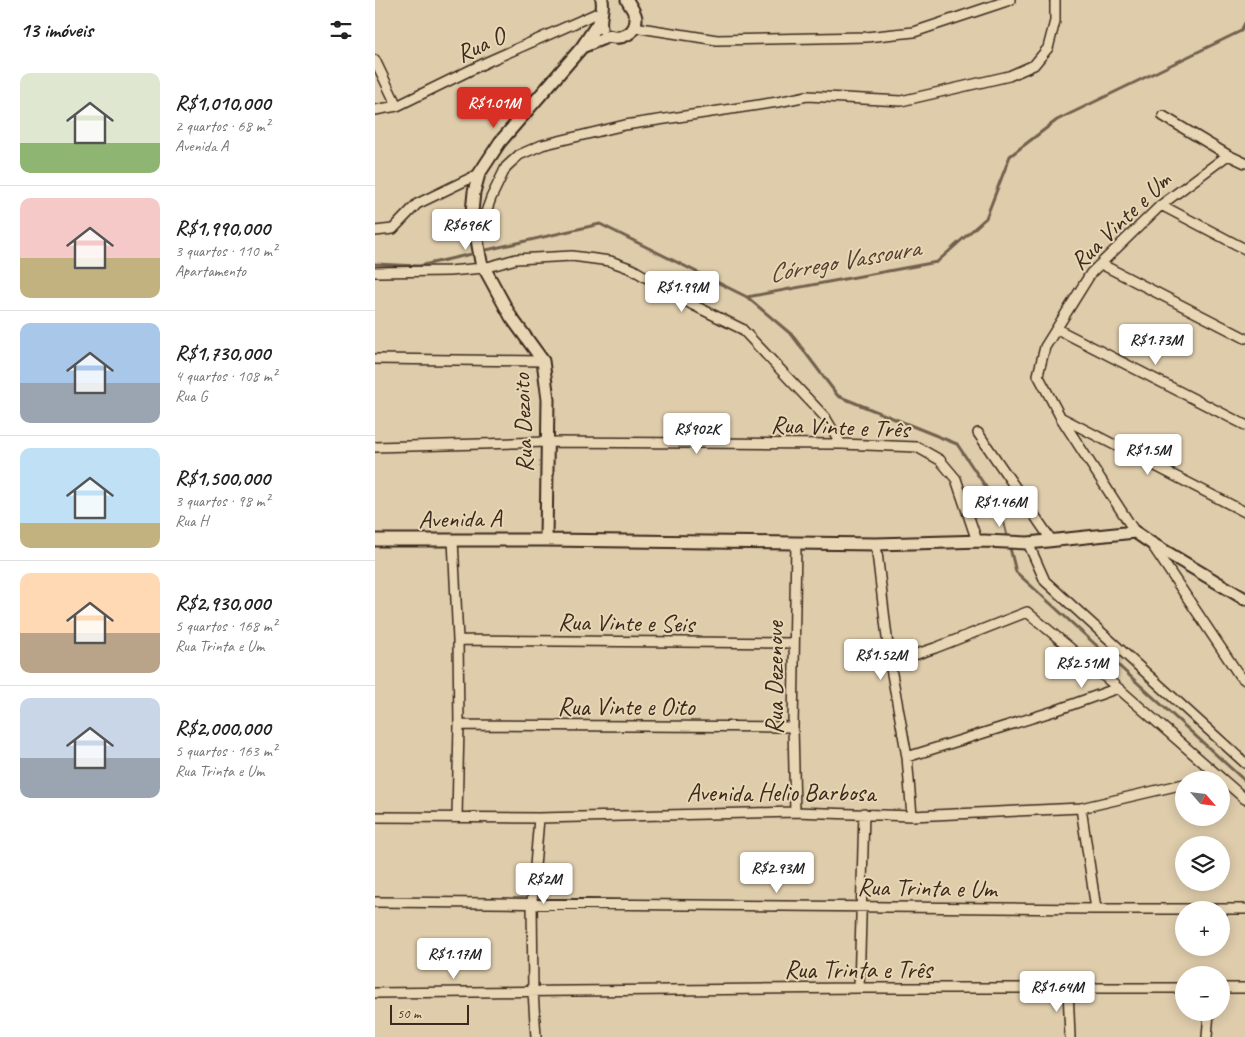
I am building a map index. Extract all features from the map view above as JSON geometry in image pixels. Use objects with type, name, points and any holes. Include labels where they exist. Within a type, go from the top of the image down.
[{"type":"main road","points":[[601,10],[601,28],[609,36],[622,38],[630,33],[636,20],[628,0]]},
{"type":"main road","points":[[477,237],[472,212],[474,192],[479,174],[500,142],[582,47],[601,10]]},
{"type":"main road","points":[[582,47],[609,36]]},
{"type":"main road","name":"Rua Dezoito","points":[[477,237],[483,265],[511,317],[543,361],[548,399],[545,540]]},
{"type":"main road","points":[[545,540],[876,544],[981,541],[1028,544],[1135,532]]},
{"type":"main road","name":"Rua Vinte e Um","points":[[1135,532],[1151,544]]},
{"type":"main road","name":"Avenida A","points":[[375,540],[545,540]]},
{"type":"main road","points":[[1151,544],[1245,598]]},
{"type":"street","points":[[634,26],[717,40],[866,37],[914,32],[1006,0]]},
{"type":"street","points":[[477,237],[491,198],[506,167],[519,155],[542,145],[625,125],[807,96],[901,101],[1009,76],[1034,65],[1048,48],[1055,21],[1055,0]]},
{"type":"street","name":"Rua O","points":[[375,110],[397,106],[489,61],[601,10]]},
{"type":"street","points":[[375,60],[397,106]]},
{"type":"street","points":[[1163,116],[1228,155],[1245,163]]},
{"type":"street","name":"Rua Vinte e Um","points":[[1135,532],[1061,418],[1038,375],[1045,347],[1091,273],[1161,205],[1228,155]]},
{"type":"street","points":[[375,231],[393,229],[417,204],[479,174]]},
{"type":"street","points":[[1161,205],[1245,249]]},
{"type":"street","points":[[375,272],[449,271],[516,259],[572,256],[611,261],[632,269],[693,305],[742,329],[825,417],[841,444]]},
{"type":"street","points":[[1101,264],[1245,338]]},
{"type":"street","points":[[1057,329],[1245,425]]},
{"type":"street","points":[[375,359],[543,361]]},
{"type":"street","points":[[1061,418],[1245,512]]},
{"type":"street","points":[[978,433],[1052,541]]},
{"type":"street","name":"Rua Vinte e Três","points":[[375,447],[548,442],[841,444],[917,447],[940,460],[956,479],[981,541]]},
{"type":"street","points":[[453,540],[458,640],[457,817]]},
{"type":"street","name":"Rua Dezenove","points":[[795,812],[793,727],[796,543]]},
{"type":"street","points":[[876,544],[890,663],[907,757],[912,816]]},
{"type":"street","points":[[1028,544],[1045,581],[1245,763]]},
{"type":"street","name":"Rua Vinte e Um","points":[[1151,544],[1239,676],[1245,680]]},
{"type":"street","points":[[890,663],[935,648],[1027,612],[1213,771]]},
{"type":"street","name":"Rua Vinte e Seis","points":[[458,640],[794,644]]},
{"type":"street","points":[[907,757],[1054,711],[1118,688]]},
{"type":"street","name":"Rua Vinte e Oito","points":[[459,725],[793,727]]},
{"type":"street","name":"Avenida Helio Barbosa","points":[[375,817],[539,818],[795,812],[912,816],[1081,808],[1175,786]]},
{"type":"street","points":[[1230,786],[1245,799]]},
{"type":"street","points":[[1081,808],[1096,909]]},
{"type":"street","points":[[859,988],[864,814]]},
{"type":"street","points":[[535,1037],[532,902],[539,818]]},
{"type":"street","name":"Rua Trinta e Um","points":[[375,902],[1245,909]]},
{"type":"street","name":"Rua Trinta e Três","points":[[375,993],[859,988],[1175,988]]},
{"type":"street","points":[[1230,988],[1245,988]]},
{"type":"street","points":[[1068,989],[1069,1037]]},
{"type":"street","points":[[1207,1037],[1208,1021]]},
{"type":"waterway","name":"Córrego Vassoura","points":[[747,297],[937,262],[986,218],[1010,156],[1057,120],[1241,31],[1245,23]]},
{"type":"waterway","points":[[482,251],[600,224],[747,297],[792,335],[838,396],[957,444],[1000,508],[1016,572],[1245,781]]},
{"type":"waterway","name":"Córrego Vassoura","points":[[375,264],[419,266],[476,253]]}]
